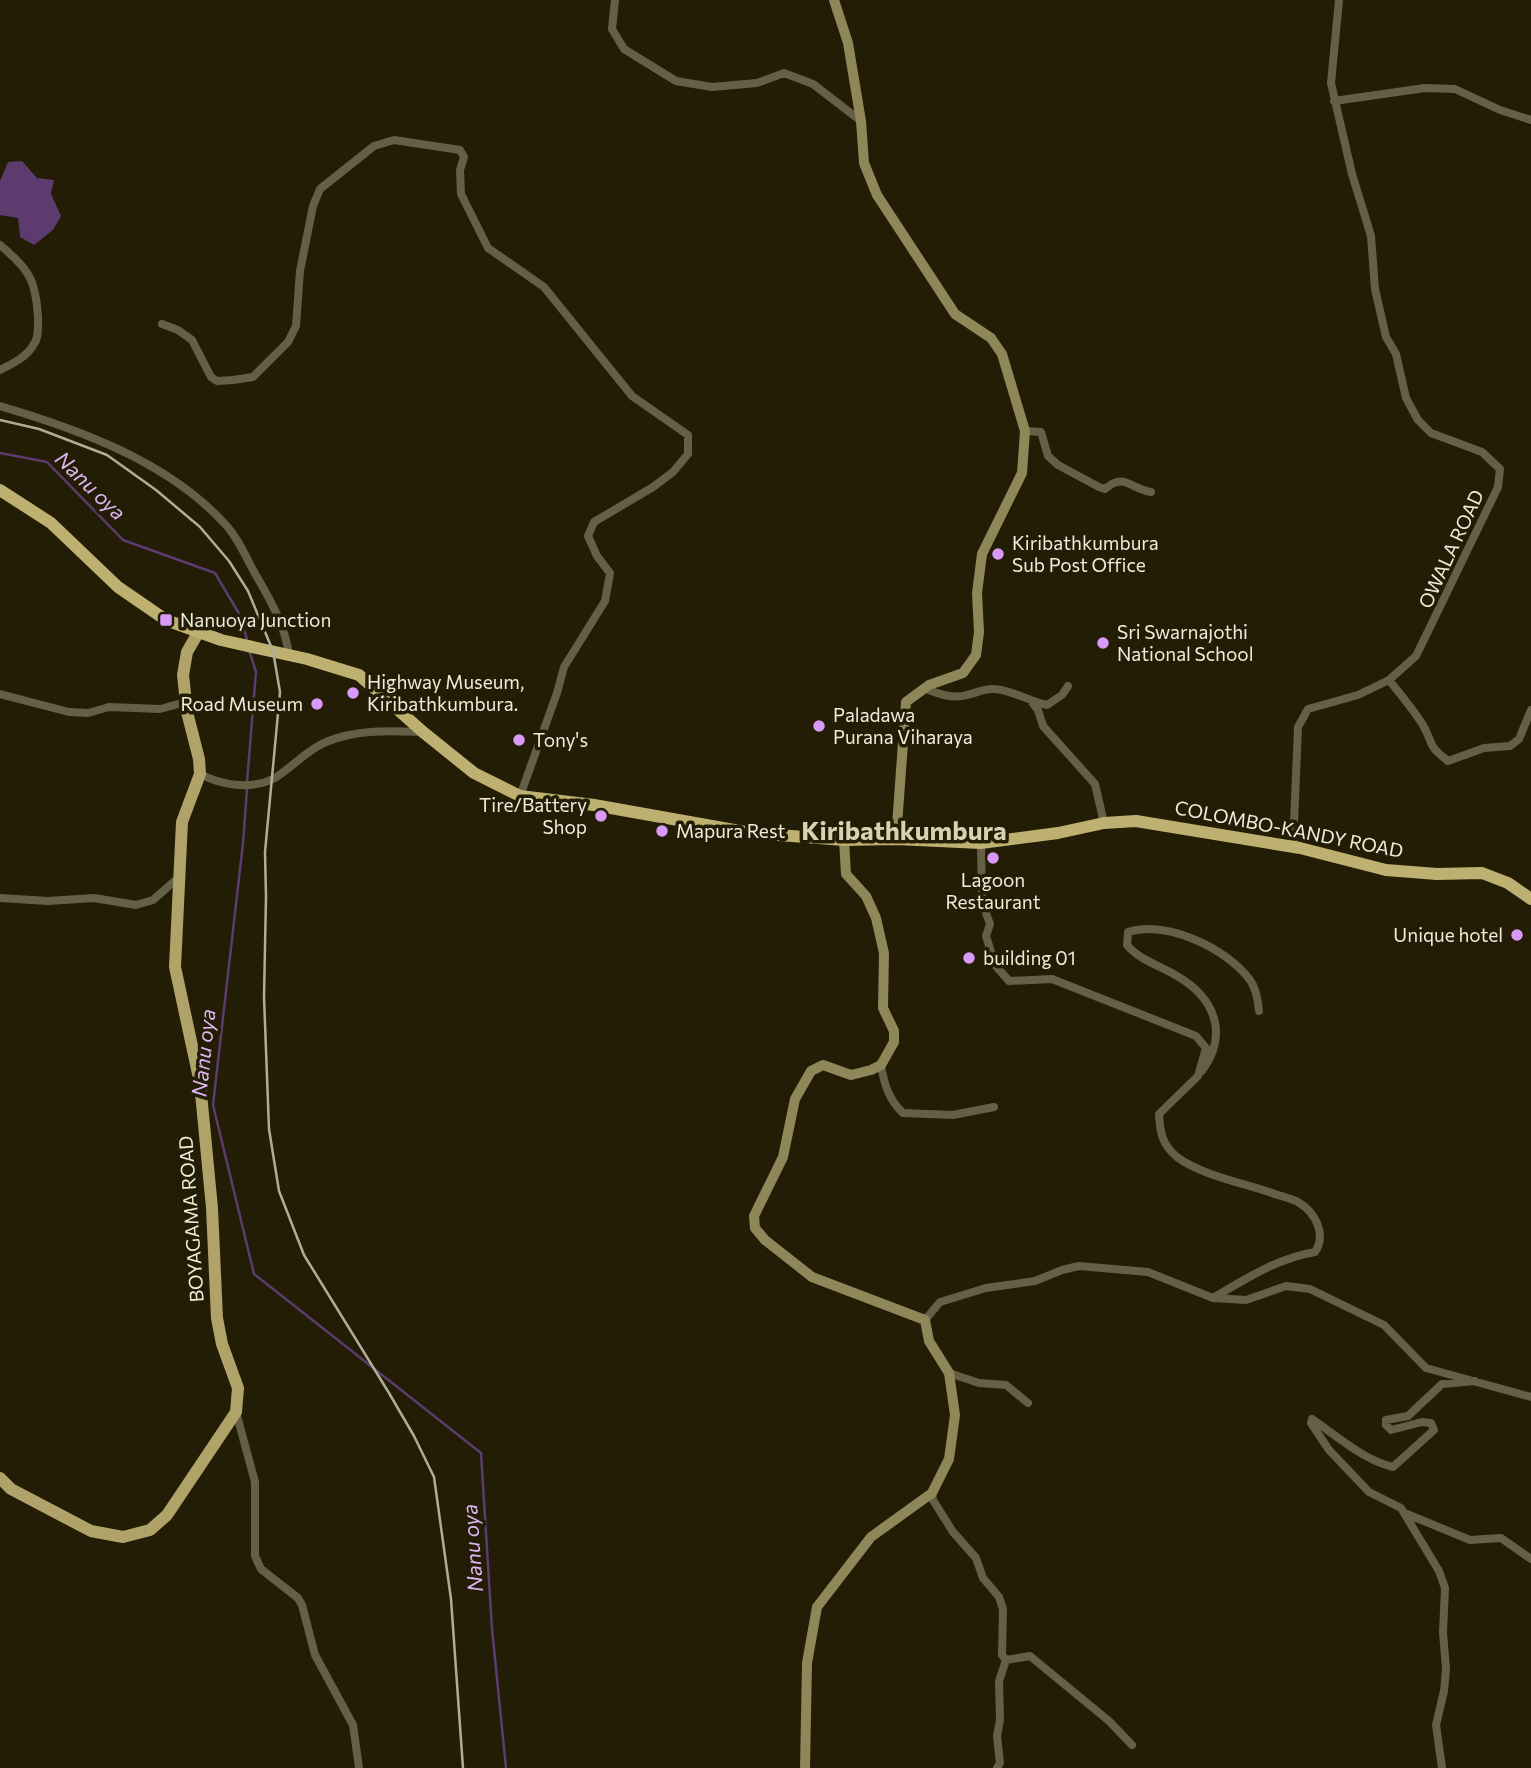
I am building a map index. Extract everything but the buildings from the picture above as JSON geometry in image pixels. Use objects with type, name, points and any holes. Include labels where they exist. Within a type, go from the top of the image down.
[{"type":"highway","name":"COLOMBO-KANDY ROAD","points":[[0,490],[51,523],[118,587],[166,620],[221,640],[323,663],[359,675],[474,773],[520,796],[594,805],[751,833],[844,840],[895,839],[981,843],[1058,833],[1104,823],[1136,821],[1293,847],[1386,870],[1437,874],[1482,873],[1508,883],[1531,899]]},
{"type":"main road","points":[[834,0],[848,43],[862,121],[864,163],[877,195],[955,314],[991,338],[1002,354],[1025,431],[1022,473],[982,554],[976,593],[979,632],[976,655],[963,673],[926,687],[906,702],[895,839]]},
{"type":"main road","name":"BOYAGAMA ROAD","points":[[198,633],[185,659],[183,675],[200,774],[182,822],[175,967],[200,1083],[212,1208],[217,1318],[222,1343],[239,1388],[236,1412]]},
{"type":"main road","points":[[805,1768],[807,1663],[817,1606],[871,1537],[932,1493],[949,1459],[955,1415],[949,1373],[929,1341],[925,1320],[812,1277],[765,1240],[755,1228],[754,1216],[783,1157],[795,1099],[811,1071],[823,1065],[851,1075],[871,1070],[881,1065],[894,1042],[894,1031],[883,1009],[884,953],[876,918],[866,895],[846,874],[844,840]]},
{"type":"main road","points":[[0,1478],[11,1489],[91,1531],[122,1537],[150,1530],[167,1515],[236,1412]]},
{"type":"street","points":[[615,0],[612,29],[624,49],[676,81],[712,87],[757,83],[784,73],[813,84],[862,121]]},
{"type":"street","name":"OWALA ROAD","points":[[1293,847],[1298,727],[1308,709],[1358,695],[1389,680],[1416,656],[1498,487],[1500,469],[1482,452],[1431,433],[1418,419],[1406,398],[1396,354],[1386,337],[1375,289],[1371,236],[1334,101],[1331,83],[1339,0]]},
{"type":"street","points":[[1334,101],[1425,88],[1455,89],[1500,110],[1531,120]]},
{"type":"street","points":[[162,324],[178,330],[192,340],[211,377],[217,381],[253,377],[288,342],[296,326],[300,271],[313,206],[320,189],[374,146],[394,140],[460,150],[464,157],[460,170],[461,194],[488,248],[544,287],[632,396],[688,435],[688,454],[673,472],[653,488],[594,522],[588,536],[597,556],[610,573],[605,601],[564,667],[520,796]]},
{"type":"street","points":[[0,245],[20,261],[32,279],[36,292],[38,328],[35,344],[20,360],[0,370]]},
{"type":"street","points":[[0,406],[59,423],[107,444],[170,477],[195,496],[226,524],[277,613],[287,638],[289,655]]},
{"type":"street","points":[[1025,431],[1041,432],[1048,456],[1058,465],[1099,487],[1105,489],[1114,481],[1124,480],[1143,491],[1151,492]]},
{"type":"street","points":[[1389,680],[1410,705],[1425,729],[1432,749],[1448,761],[1484,748],[1510,746],[1519,739],[1531,710]]},
{"type":"street","points":[[926,687],[942,696],[963,696],[989,688],[1013,691],[1032,702],[1047,705],[1062,695],[1068,686]]},
{"type":"street","points":[[0,694],[88,713],[109,707],[160,709],[186,702]]},
{"type":"street","points":[[1032,702],[1038,710],[1043,726],[1095,784],[1104,823]]},
{"type":"street","points":[[200,774],[215,782],[253,785],[273,779],[325,742],[369,731],[423,732]]},
{"type":"street","points":[[981,843],[982,902],[990,925],[986,936],[995,965],[1009,981],[1052,979],[1196,1036],[1206,1048],[1198,1076]]},
{"type":"street","points":[[0,898],[48,901],[94,898],[136,905],[153,900],[178,878]]},
{"type":"street","points":[[1213,1298],[1252,1275],[1296,1255],[1315,1252],[1320,1245],[1320,1231],[1314,1217],[1298,1202],[1196,1167],[1175,1156],[1160,1138],[1159,1114],[1198,1076],[1207,1064],[1218,1039],[1214,1014],[1199,993],[1180,977],[1133,952],[1126,945],[1128,932],[1139,929],[1167,932],[1185,936],[1220,952],[1250,980],[1257,996],[1259,1011]]},
{"type":"street","points":[[881,1065],[893,1104],[903,1113],[953,1115],[994,1108]]},
{"type":"street","points":[[925,1320],[940,1302],[986,1288],[1035,1281],[1062,1269],[1079,1266],[1148,1272],[1213,1298],[1246,1300],[1286,1286],[1310,1289],[1384,1325],[1426,1368],[1531,1397]]},
{"type":"street","points":[[949,1373],[979,1383],[1006,1385],[1028,1404]]},
{"type":"street","points":[[1442,1768],[1436,1725],[1446,1669],[1444,1588],[1439,1571],[1407,1514],[1401,1508],[1369,1492],[1353,1477],[1329,1450],[1311,1423],[1312,1419],[1366,1456],[1381,1464],[1393,1466],[1434,1430],[1431,1423],[1422,1422],[1391,1430],[1386,1425],[1386,1420],[1408,1416],[1442,1384],[1475,1381]]},
{"type":"street","points":[[236,1412],[255,1482],[255,1556],[261,1569],[303,1605],[315,1655],[353,1725],[359,1768]]},
{"type":"street","points":[[932,1493],[933,1500],[953,1532],[976,1558],[983,1578],[999,1597],[1003,1609],[1002,1655],[1006,1660]]},
{"type":"street","points":[[1407,1514],[1470,1540],[1502,1538],[1531,1559]]},
{"type":"street","points":[[1006,1660],[1030,1656],[1109,1721],[1132,1745]]},
{"type":"street","points":[[997,1768],[1000,1763],[997,1736],[1000,1720],[999,1681],[1006,1660]]},
{"type":"shaded area","points":[[22,161],[37,178],[54,180],[51,194],[61,216],[53,230],[34,245],[20,237],[18,218],[0,215],[0,181],[8,162]]},
{"type":"waterway","name":"Nanu oya","points":[[0,453],[47,462],[123,540],[215,573],[241,617],[247,640]]},
{"type":"waterway","name":"Nanu oya","points":[[247,782],[256,672],[249,650]]},
{"type":"waterway","name":"Nanu oya","points":[[247,789],[213,1105],[254,1274],[481,1453],[492,1629],[506,1768]]},
{"type":"railway","points":[[0,420],[39,429],[107,455],[156,490],[200,527],[229,561],[248,591],[273,651],[280,692],[265,852],[264,997],[269,1129],[279,1191],[304,1255],[389,1393],[434,1477],[451,1599],[463,1768]]},
{"type":"place","name":"Kiribathkumbura Sub Post Office","points":[[998,554]]},
{"type":"place","name":"Nanuoya Junction","points":[[166,620]]},
{"type":"place","name":"Sri Swarnajothi National School","points":[[1103,643]]},
{"type":"place","name":"Highway Museum, Kiribathkumbura.","points":[[353,693]]},
{"type":"place","name":"Road Museum","points":[[317,704]]},
{"type":"place","name":"Paladawa Purana Viharaya","points":[[819,726]]},
{"type":"place","name":"Tony's","points":[[519,740]]},
{"type":"place","name":"Tire/Battery Shop","points":[[601,816]]},
{"type":"place","name":"Mapura Rest","points":[[662,831]]},
{"type":"place","name":"Lagoon Restaurant","points":[[993,858]]},
{"type":"place","name":"Unique hotel","points":[[1517,935]]},
{"type":"place","name":"building 01","points":[[969,958]]},
{"type":"district","name":"Kiribathkumbura","points":[[904,831]]}]
